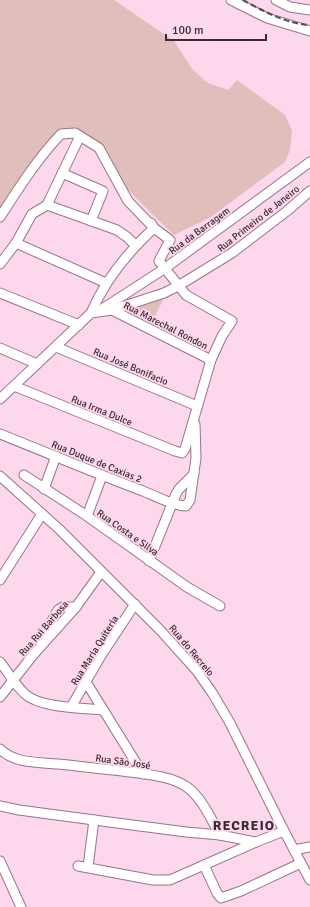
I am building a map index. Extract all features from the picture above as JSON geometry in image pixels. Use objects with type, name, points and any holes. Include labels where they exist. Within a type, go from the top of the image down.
[{"type":"street","points":[[232,0],[267,18],[310,31]]},
{"type":"street","points":[[276,0],[290,7],[310,10]]},
{"type":"street","points":[[0,217],[25,178],[51,145],[61,134],[75,133],[99,148],[128,201],[170,241],[159,261],[178,286],[189,297],[232,321],[222,336],[211,360],[197,406],[194,419],[196,458],[194,474],[179,489],[172,502],[150,561]]},
{"type":"street","points":[[0,264],[16,243],[32,214],[47,205],[80,136]]},
{"type":"street","name":"Rua da Barragem","points":[[95,312],[164,269],[310,162]]},
{"type":"street","points":[[62,173],[103,191],[91,221]]},
{"type":"street","name":"Rua Primeiro de Janeiro","points":[[95,312],[112,310],[164,293],[178,286],[232,253],[287,211],[310,191]]},
{"type":"street","points":[[47,205],[117,230],[135,245]]},
{"type":"street","points":[[0,399],[78,325],[95,312],[97,299],[106,283],[135,245],[154,228],[151,224]]},
{"type":"street","points":[[16,243],[106,283]]},
{"type":"street","points":[[0,293],[78,325]]},
{"type":"street","name":"Rua Marechal Rondon","points":[[112,310],[211,360]]},
{"type":"street","name":"Rua José Bonifacio","points":[[56,347],[197,406]]},
{"type":"street","points":[[0,348],[37,364]]},
{"type":"street","name":"Rua Irma Dulce","points":[[14,386],[182,453],[185,449],[194,419]]},
{"type":"street","name":"Rua Duque de Caxias 2","points":[[0,434],[102,476],[186,506],[190,500],[194,474]]},
{"type":"street","points":[[44,489],[56,456]]},
{"type":"street","name":"Rua Costa e Silva","points":[[24,475],[87,516],[187,587],[220,606]]},
{"type":"street","name":"Rua do Recreio","points":[[0,476],[59,529],[135,604],[180,650],[197,671],[230,723],[310,880]]},
{"type":"street","points":[[87,516],[102,476]]},
{"type":"street","points":[[0,580],[42,514]]},
{"type":"street","name":"Rua Rui Barbosa","points":[[0,697],[33,655],[76,607],[101,572]]},
{"type":"street","name":"Rua Maria Quiteria","points":[[71,707],[102,654],[135,604]]},
{"type":"street","points":[[0,662],[24,694],[34,701],[103,710]]},
{"type":"street","points":[[86,682],[143,774]]},
{"type":"street","name":"Rua São José","points":[[0,749],[18,760],[27,762],[143,774],[171,780],[187,788],[197,798],[220,835]]},
{"type":"street","points":[[0,806],[18,810],[220,835],[256,842]]},
{"type":"street","points":[[88,868],[94,820]]},
{"type":"street","points":[[78,866],[154,880],[163,880],[178,877],[284,831]]},
{"type":"street","points":[[294,850],[310,847]]},
{"type":"street","points":[[0,861],[21,907]]},
{"type":"street","points":[[204,865],[217,893],[221,898],[247,889],[301,863]]},
{"type":"shaded area","points":[[0,0],[114,0],[174,41],[193,70],[208,83],[228,90],[237,80],[285,115],[292,131],[290,150],[285,162],[211,217],[174,235],[123,184],[102,146],[61,132],[0,211]]},
{"type":"shaded area","points":[[166,294],[150,326],[123,313],[125,309]]},
{"type":"railway","points":[[243,0],[284,20],[310,25]]},
{"type":"district","name":"RECREIO","points":[[244,825]]}]
